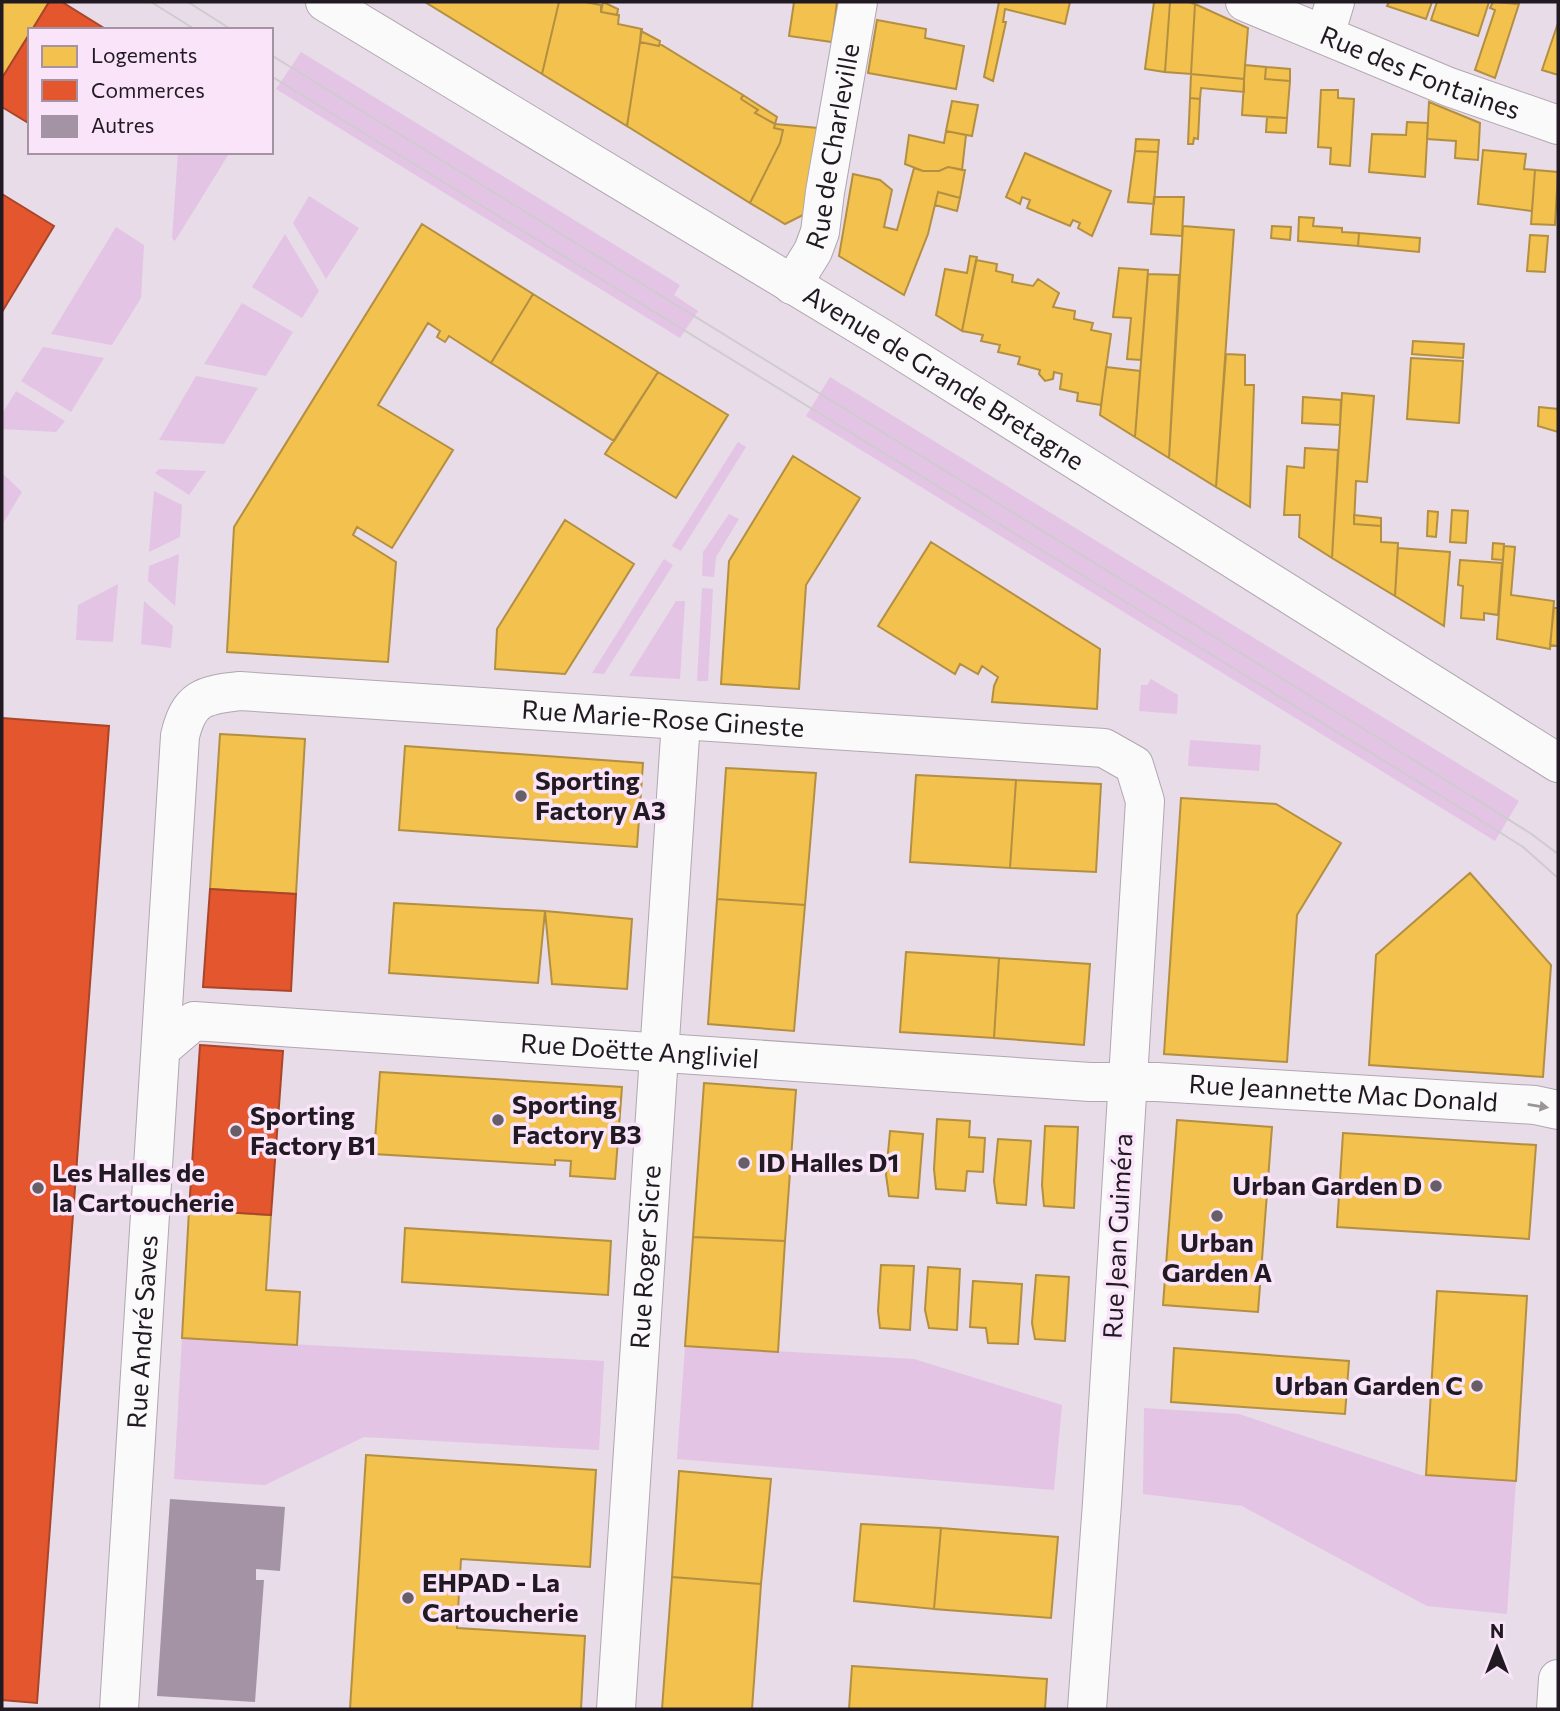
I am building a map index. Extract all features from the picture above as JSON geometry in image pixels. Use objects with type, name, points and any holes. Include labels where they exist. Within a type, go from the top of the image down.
[{"type":"street","name":"Avenue de Grande Bretagne","points":[[325,2],[883,339],[1558,763]]},
{"type":"street","name":"Rue de Charleville","points":[[792,285],[813,251],[820,232],[858,2]]},
{"type":"street","name":"Rue des Fontaines","points":[[1245,2],[1330,18],[1449,88],[1558,125]]},
{"type":"street","name":"Rue Marie-Rose Gineste","points":[[192,706],[212,694],[240,691],[1104,748],[1134,765]]},
{"type":"street","name":"Rue André Saves","points":[[119,1709],[180,736],[184,718],[192,706]]},
{"type":"street","name":"Rue Roger Sicre","points":[[615,1709],[681,721]]},
{"type":"street","name":"Rue Jean Guiméra","points":[[1087,1709],[1146,801],[1134,765]]},
{"type":"street","name":"Rue Doëtte Angliviel","points":[[161,1049],[194,1021],[1090,1082],[1127,1081]]},
{"type":"street","name":"Rue Jeannette Mac Donald","points":[[1127,1081],[1535,1104],[1558,1110]]},
{"type":"street","points":[[1556,1709],[1558,1679]]},
{"type":"shaded area","points":[[301,52],[680,285],[674,295],[698,311],[680,338],[276,89]]},
{"type":"shaded area","points":[[178,154],[229,154],[175,241],[172,238]]},
{"type":"shaded area","points":[[309,196],[359,228],[326,279],[293,223]]},
{"type":"shaded area","points":[[116,227],[144,245],[141,298],[112,345],[51,334]]},
{"type":"shaded area","points":[[285,234],[319,291],[302,318],[252,287]]},
{"type":"shaded area","points":[[242,303],[293,332],[266,376],[204,364]]},
{"type":"shaded area","points":[[43,347],[104,358],[71,412],[21,381]]},
{"type":"shaded area","points":[[196,376],[258,388],[224,444],[159,440]]},
{"type":"shaded area","points":[[830,377],[1519,801],[1495,841],[806,416]]},
{"type":"shaded area","points":[[16,391],[65,421],[56,432],[2,429],[2,414]]},
{"type":"shaded area","points":[[738,442],[746,447],[681,551],[672,546]]},
{"type":"shaded area","points":[[159,469],[206,471],[189,495],[155,473]]},
{"type":"shaded area","points":[[2,473],[22,492],[2,525]]},
{"type":"shaded area","points":[[154,491],[182,505],[180,537],[149,552]]},
{"type":"shaded area","points":[[729,514],[739,519],[716,557],[714,577],[702,576],[703,552]]},
{"type":"shaded area","points":[[179,554],[175,606],[148,581],[149,566]]},
{"type":"shaded area","points":[[664,559],[673,565],[604,674],[592,673]]},
{"type":"shaded area","points":[[118,584],[113,642],[76,640],[78,605]]},
{"type":"shaded area","points":[[702,588],[713,589],[708,681],[697,681]]},
{"type":"shaded area","points":[[144,601],[173,626],[171,648],[141,644]]},
{"type":"shaded area","points":[[676,601],[685,601],[680,679],[629,676]]},
{"type":"shaded area","points":[[1151,679],[1178,695],[1177,714],[1139,711],[1141,685],[1147,685]]},
{"type":"shaded area","points":[[1190,740],[1261,745],[1259,771],[1188,766]]},
{"type":"shaded area","points":[[182,1338],[604,1361],[599,1450],[364,1437],[265,1485],[174,1479]]},
{"type":"shaded area","points":[[685,1346],[914,1359],[1062,1405],[1054,1490],[677,1459]]},
{"type":"shaded area","points":[[1144,1408],[1239,1414],[1421,1475],[1516,1481],[1507,1614],[1427,1606],[1242,1506],[1143,1494]]},
{"type":"building: Logements","points":[[2,2],[49,2],[33,28],[28,28],[28,36],[2,78]]},
{"type":"building: Logements","points":[[425,2],[559,2],[542,74]]},
{"type":"building: Logements","points":[[559,2],[601,5],[601,12],[619,15],[618,24],[642,29],[627,126],[542,74]]},
{"type":"building: Logements","points":[[603,2],[618,9],[617,15],[601,12]]},
{"type":"building: Logements","points":[[794,2],[837,2],[832,42],[789,36]]},
{"type":"building: Logements","points":[[999,2],[1070,2],[1065,24],[1005,9],[1003,22],[1006,22],[993,81],[984,77]]},
{"type":"building: Logements","points":[[1154,2],[1170,2],[1165,72],[1145,69]]},
{"type":"building: Logements","points":[[1170,2],[1195,4],[1191,74],[1165,72]]},
{"type":"building: Logements","points":[[1389,2],[1432,2],[1426,19],[1387,6]]},
{"type":"building: Logements","points":[[1437,2],[1489,2],[1478,36],[1431,20]]},
{"type":"building: Logements","points":[[1493,2],[1519,4],[1495,78],[1475,70],[1495,10],[1490,8]]},
{"type":"building: Logements","points":[[1195,4],[1248,28],[1244,79],[1191,74]]},
{"type":"building: Logements","points":[[877,20],[926,29],[925,38],[964,46],[956,89],[868,73]]},
{"type":"building: Logements","points":[[1558,23],[1558,75],[1542,70]]},
{"type":"building: Logements","points":[[641,31],[660,41],[659,46],[640,42]]},
{"type":"building: Logements","points":[[640,42],[660,44],[743,95],[741,99],[758,110],[755,113],[775,124],[774,128],[783,130],[780,143],[750,203],[627,126]]},
{"type":"building: Logements","points":[[1245,65],[1266,67],[1265,79],[1290,81],[1287,118],[1242,115]]},
{"type":"building: Logements","points":[[1266,67],[1290,69],[1290,81],[1265,79]]},
{"type":"building: Logements","points":[[1191,74],[1244,79],[1244,92],[1201,88],[1200,99],[1190,98]]},
{"type":"building: Logements","points":[[1321,90],[1338,90],[1338,98],[1354,99],[1350,166],[1330,164],[1331,148],[1318,147]]},
{"type":"building: Logements","points":[[743,95],[777,117],[775,124],[755,113],[758,110],[741,99]]},
{"type":"building: Logements","points":[[1190,98],[1200,99],[1198,139],[1194,138],[1193,144],[1188,144]]},
{"type":"building: Logements","points":[[952,101],[978,105],[972,136],[946,131]]},
{"type":"building: Logements","points":[[1429,102],[1480,123],[1478,160],[1455,158],[1456,141],[1427,139]]},
{"type":"building: Logements","points":[[1267,117],[1287,118],[1286,133],[1266,132]]},
{"type":"building: Logements","points":[[1407,122],[1428,123],[1425,177],[1369,172],[1372,134],[1406,135]]},
{"type":"building: Logements","points":[[775,124],[818,128],[805,214],[785,224],[750,203],[780,143],[783,130],[774,128]]},
{"type":"building: Logements","points":[[946,131],[966,135],[962,170],[948,167],[939,171],[923,171],[905,164],[909,135],[944,143]]},
{"type":"building: Logements","points":[[1136,139],[1159,140],[1158,152],[1135,151]]},
{"type":"building: Logements","points":[[1483,150],[1526,154],[1524,169],[1535,170],[1532,211],[1478,204]]},
{"type":"building: Logements","points":[[1135,151],[1158,152],[1154,204],[1128,202]]},
{"type":"building: Logements","points":[[1025,153],[1111,191],[1092,236],[1078,228],[1080,223],[1073,220],[1070,226],[1027,208],[1030,200],[1022,197],[1020,204],[1006,197]]},
{"type":"building: Logements","points":[[948,167],[965,170],[960,198],[938,192],[928,234],[904,295],[839,256],[853,174],[880,180],[892,190],[884,227],[897,230],[914,168],[939,171]]},
{"type":"building: Logements","points":[[1535,170],[1558,172],[1555,225],[1531,224]]},
{"type":"building: Logements","points":[[938,192],[960,198],[957,211],[935,205]]},
{"type":"building: Logements","points":[[1154,197],[1184,197],[1182,236],[1151,234]]},
{"type":"building: Logements","points":[[1299,217],[1314,218],[1313,226],[1342,228],[1342,232],[1359,233],[1358,246],[1298,241]]},
{"type":"building: Logements","points":[[422,224],[533,294],[491,363],[449,336],[445,342],[437,337],[440,331],[428,323],[378,405],[453,450],[392,548],[357,527],[353,535],[396,562],[388,662],[227,652],[234,527]]},
{"type":"building: Logements","points":[[1183,226],[1234,230],[1216,487],[1169,458]]},
{"type":"building: Logements","points":[[1272,226],[1291,227],[1290,240],[1271,238]]},
{"type":"building: Logements","points":[[1359,233],[1420,238],[1419,252],[1358,246]]},
{"type":"building: Logements","points":[[1530,235],[1548,236],[1545,272],[1527,271]]},
{"type":"building: Logements","points":[[970,256],[977,257],[962,331],[936,315],[945,269],[967,273]]},
{"type":"building: Logements","points":[[976,260],[997,264],[996,271],[1013,275],[1012,282],[1033,286],[1038,279],[1059,293],[1053,307],[1075,311],[1074,319],[1093,323],[1091,330],[1111,334],[1101,405],[1077,401],[1078,393],[1060,389],[1062,374],[1054,372],[1053,379],[1045,381],[1039,374],[1040,370],[1018,364],[1020,357],[998,352],[1000,345],[981,341],[983,335],[962,331]]},
{"type":"building: Logements","points":[[1119,268],[1148,270],[1141,360],[1127,359],[1131,318],[1113,317]]},
{"type":"building: Logements","points":[[1148,274],[1179,275],[1169,458],[1135,437]]},
{"type":"building: Logements","points":[[533,294],[658,372],[614,441],[491,363]]},
{"type":"building: Logements","points":[[1413,341],[1464,344],[1463,358],[1412,354]]},
{"type":"building: Logements","points":[[1226,354],[1245,355],[1245,385],[1254,385],[1250,507],[1216,487]]},
{"type":"building: Logements","points":[[1411,358],[1463,361],[1459,423],[1407,419]]},
{"type":"building: Logements","points":[[1106,367],[1140,371],[1135,437],[1100,415]]},
{"type":"building: Logements","points":[[658,372],[728,415],[676,498],[605,454]]},
{"type":"building: Logements","points":[[1342,393],[1374,396],[1367,482],[1356,481],[1354,524],[1381,526],[1381,542],[1398,543],[1395,596],[1332,558]]},
{"type":"building: Logements","points":[[1303,397],[1341,400],[1340,425],[1302,423]]},
{"type":"building: Logements","points":[[1539,407],[1558,409],[1558,432],[1538,426]]},
{"type":"building: Logements","points":[[1305,448],[1338,450],[1332,558],[1299,537],[1300,515],[1284,515],[1287,466],[1304,468]]},
{"type":"building: Logements","points":[[793,456],[860,498],[806,585],[799,689],[721,684],[729,561]]},
{"type":"building: Logements","points":[[1452,510],[1468,511],[1466,543],[1450,542]]},
{"type":"building: Logements","points":[[1428,511],[1438,512],[1436,537],[1427,536]]},
{"type":"building: Logements","points":[[1354,515],[1381,518],[1381,526],[1354,524]]},
{"type":"building: Logements","points":[[565,520],[634,564],[565,674],[495,669],[497,629]]},
{"type":"building: Logements","points":[[931,542],[1100,649],[1097,709],[992,702],[998,677],[982,666],[978,674],[960,664],[955,674],[878,626]]},
{"type":"building: Logements","points":[[1493,543],[1504,544],[1503,560],[1492,559]]},
{"type":"building: Logements","points":[[1504,546],[1515,547],[1511,595],[1554,601],[1550,649],[1497,639]]},
{"type":"building: Logements","points":[[1398,548],[1450,552],[1444,626],[1395,596]]},
{"type":"building: Logements","points":[[1460,560],[1502,563],[1498,615],[1484,613],[1484,620],[1461,618],[1463,586],[1458,585]]},
{"type":"building: Logements","points":[[1554,608],[1558,608],[1558,646],[1550,645]]},
{"type":"building: Logements","points":[[220,734],[305,739],[296,894],[210,889]]},
{"type":"building: Logements","name":"Sporting Factory A3","points":[[405,746],[643,763],[637,847],[399,830]]},
{"type":"building: Logements","points":[[726,768],[816,773],[805,905],[717,899]]},
{"type":"building: Logements","points":[[916,775],[1016,780],[1010,868],[910,862]]},
{"type":"building: Logements","points":[[1016,780],[1101,784],[1096,872],[1010,868]]},
{"type":"building: Logements","points":[[1181,798],[1276,804],[1341,843],[1297,915],[1287,1062],[1164,1054]]},
{"type":"building: Logements","points":[[1470,873],[1551,965],[1543,1077],[1369,1065],[1376,955]]},
{"type":"building: Logements","points":[[717,899],[805,905],[794,1031],[708,1024]]},
{"type":"building: Logements","points":[[394,903],[545,911],[538,983],[389,973]]},
{"type":"building: Logements","points":[[545,911],[632,919],[627,989],[552,984]]},
{"type":"building: Logements","points":[[906,952],[999,958],[994,1038],[900,1032]]},
{"type":"building: Logements","points":[[999,958],[1090,964],[1084,1045],[994,1038]]},
{"type":"building: Logements","name":"Sporting Factory B3","points":[[380,1072],[622,1087],[615,1179],[570,1176],[571,1161],[555,1160],[555,1165],[374,1154]]},
{"type":"building: Logements","name":"ID Halles D1","points":[[704,1083],[796,1090],[785,1241],[693,1237]]},
{"type":"building: Logements","points":[[937,1119],[970,1121],[969,1137],[985,1138],[983,1172],[967,1171],[965,1191],[936,1189],[934,1169]]},
{"type":"building: Logements","name":"Urban Garden A","points":[[1177,1120],[1272,1127],[1258,1312],[1163,1305]]},
{"type":"building: Logements","points":[[1045,1126],[1078,1127],[1074,1208],[1044,1206],[1042,1185]]},
{"type":"building: Logements","points":[[890,1131],[923,1134],[918,1198],[889,1196],[886,1175]]},
{"type":"building: Logements","name":"Urban Garden D","points":[[1343,1133],[1536,1145],[1529,1239],[1337,1227]]},
{"type":"building: Logements","points":[[998,1139],[1031,1141],[1026,1205],[997,1203],[994,1181]]},
{"type":"building: Logements","points":[[189,1210],[271,1215],[266,1290],[300,1292],[297,1345],[182,1338]]},
{"type":"building: Logements","points":[[405,1228],[611,1241],[608,1295],[402,1282]]},
{"type":"building: Logements","points":[[693,1237],[785,1241],[778,1352],[685,1346]]},
{"type":"building: Logements","points":[[881,1265],[914,1266],[910,1330],[880,1328],[878,1311]]},
{"type":"building: Logements","points":[[928,1267],[960,1269],[957,1330],[929,1328],[925,1310]]},
{"type":"building: Logements","points":[[1036,1275],[1069,1277],[1065,1341],[1035,1339],[1032,1323]]},
{"type":"building: Logements","points":[[973,1281],[1022,1284],[1018,1344],[988,1343],[986,1328],[970,1327]]},
{"type":"building: Logements","name":"Urban Garden C","points":[[1437,1291],[1527,1296],[1516,1481],[1426,1475]]},
{"type":"building: Logements","points":[[1174,1348],[1349,1361],[1345,1414],[1171,1402]]},
{"type":"building: Logements","name":"EHPAD - La Cartoucherie","points":[[366,1455],[596,1470],[590,1567],[461,1559],[457,1628],[585,1636],[581,1709],[350,1709]]},
{"type":"building: Logements","points":[[679,1471],[771,1479],[761,1584],[672,1577]]},
{"type":"building: Logements","points":[[861,1524],[941,1528],[934,1609],[854,1601]]},
{"type":"building: Logements","points":[[941,1528],[1058,1537],[1051,1618],[934,1609]]},
{"type":"building: Logements","points":[[672,1577],[761,1584],[752,1709],[662,1709]]},
{"type":"building: Logements","points":[[852,1666],[1047,1679],[1045,1709],[849,1709]]},
{"type":"building: Commerces","points":[[49,2],[62,2],[104,28],[33,28]]},
{"type":"building: Commerces","points":[[28,36],[28,123],[2,107],[2,78]]},
{"type":"building: Commerces","points":[[2,194],[54,226],[2,312]]},
{"type":"building: Commerces","name":"Les Halles de la Cartoucherie","points":[[2,718],[109,726],[37,1703],[2,1700]]},
{"type":"building: Commerces","points":[[210,889],[296,894],[291,991],[203,987]]},
{"type":"building: Commerces","name":"Sporting Factory B1","points":[[200,1045],[283,1051],[271,1215],[189,1210]]},
{"type":"building: Autres","points":[[170,1499],[285,1507],[280,1571],[256,1569],[256,1580],[264,1580],[255,1702],[157,1696]]},
{"type":"tram line","points":[[151,2],[193,28]]},
{"type":"tram line","points":[[188,2],[229,28]]},
{"type":"tram line","points":[[273,56],[1380,739],[1530,833],[1558,854]]},
{"type":"tram line","points":[[273,77],[1485,823],[1523,847],[1558,878]]},
{"type":"place","name":"Sporting Factory A3","points":[[521,796]]},
{"type":"place","name":"Sporting Factory B3","points":[[498,1120]]},
{"type":"place","name":"Sporting Factory B1","points":[[236,1131]]},
{"type":"place","name":"ID Halles D1","points":[[744,1163]]},
{"type":"place","name":"Urban Garden D","points":[[1436,1186]]},
{"type":"place","name":"Les Halles de la Cartoucherie","points":[[38,1188]]},
{"type":"place","name":"Urban Garden A","points":[[1217,1216]]},
{"type":"place","name":"Urban Garden C","points":[[1477,1386]]},
{"type":"place","name":"EHPAD - La Cartoucherie","points":[[408,1598]]}]
